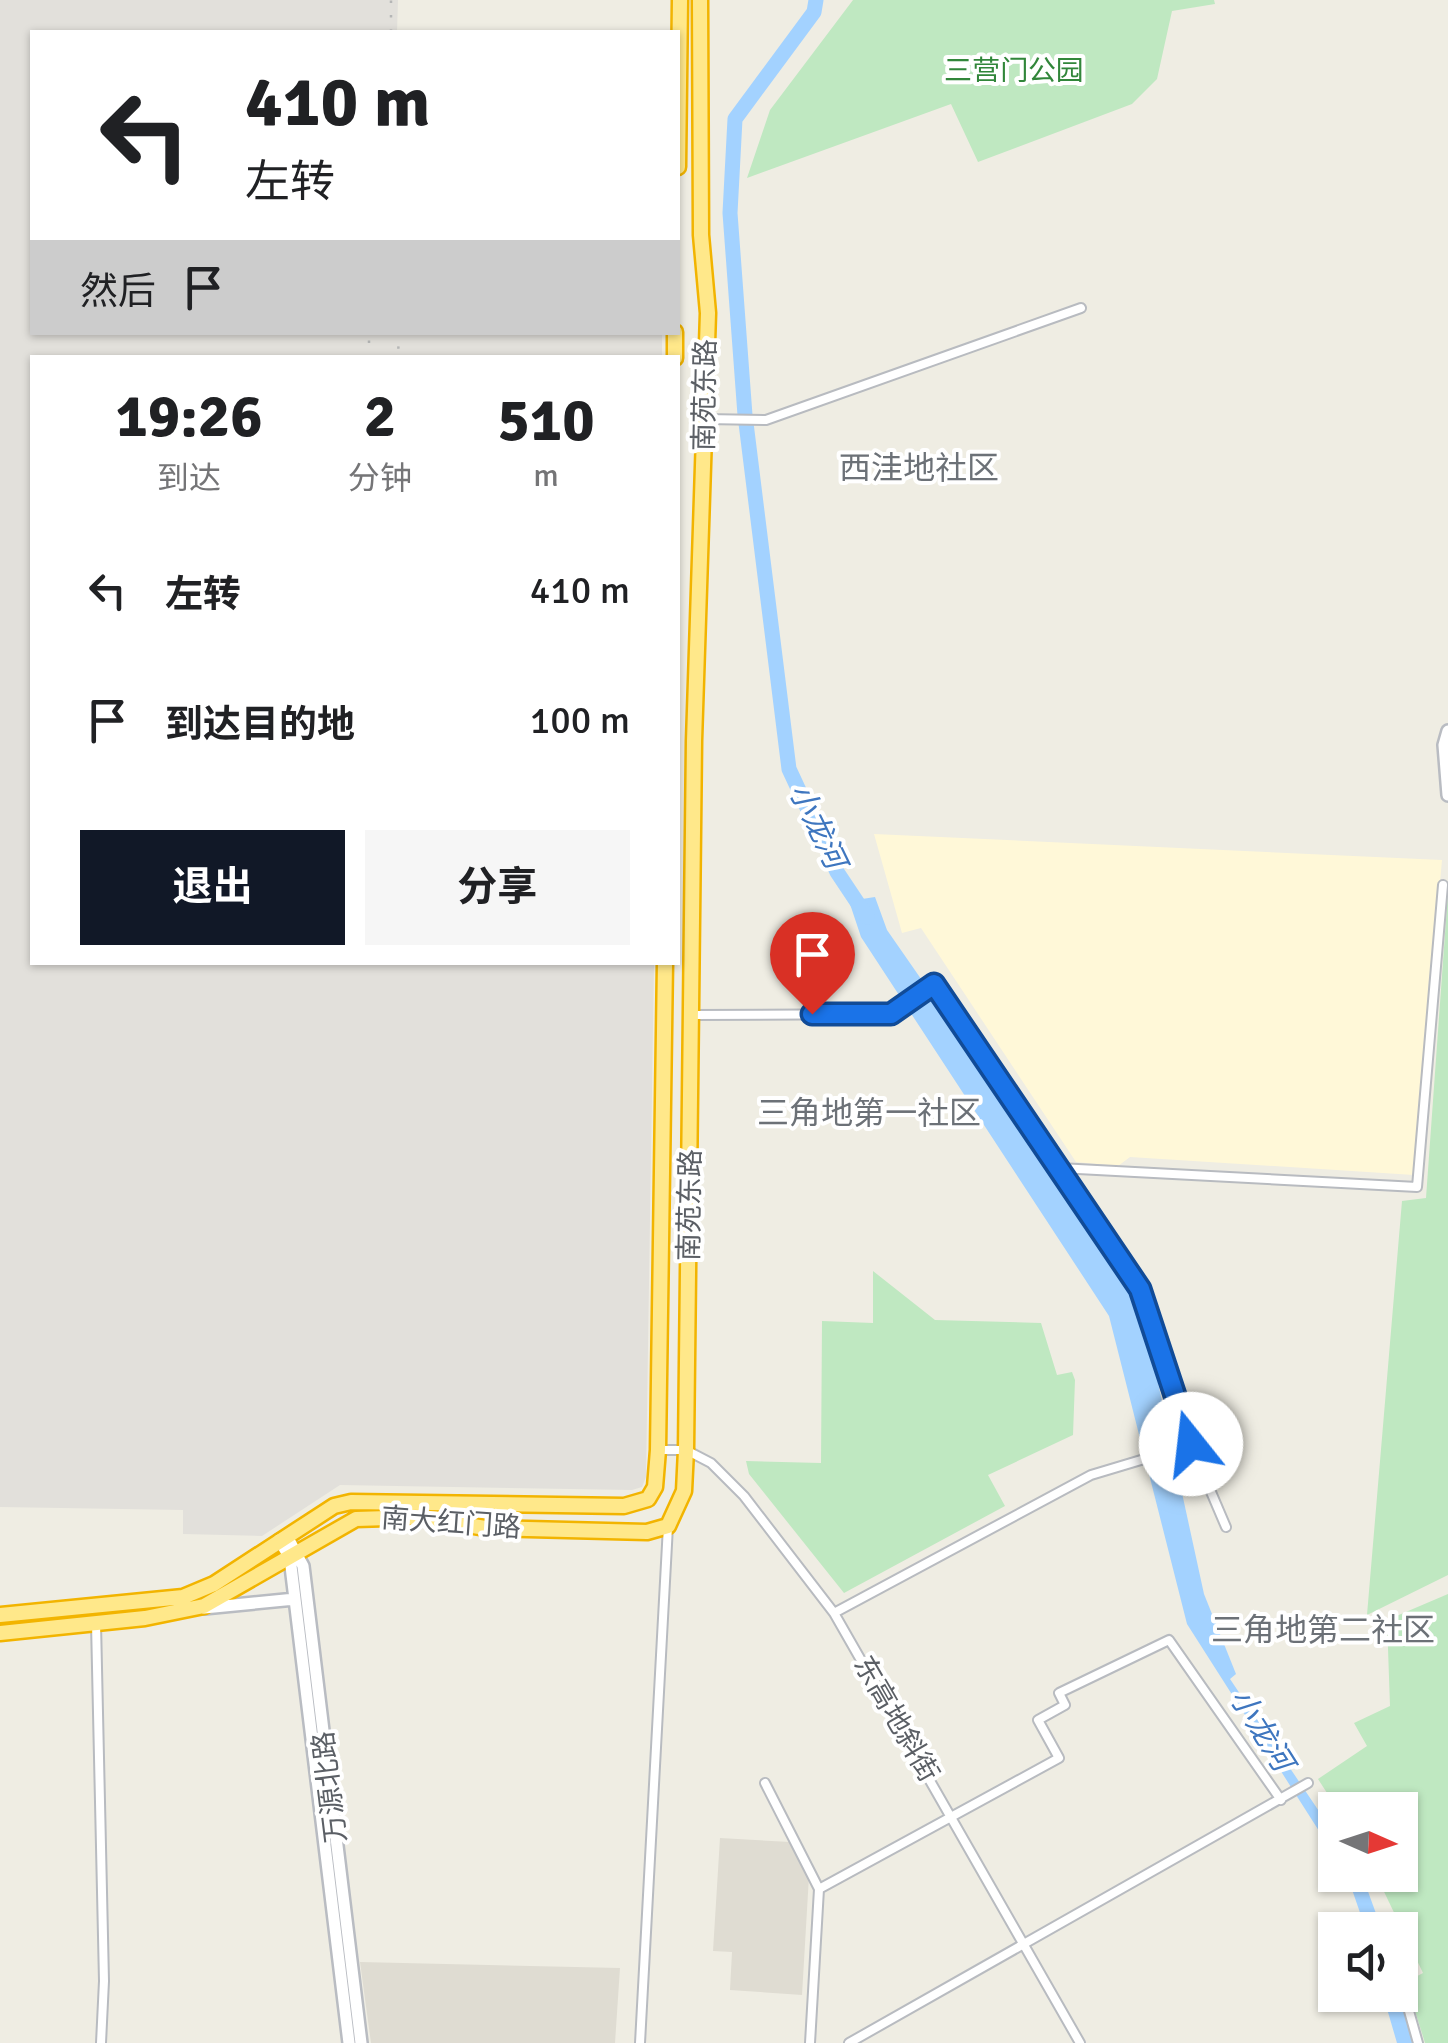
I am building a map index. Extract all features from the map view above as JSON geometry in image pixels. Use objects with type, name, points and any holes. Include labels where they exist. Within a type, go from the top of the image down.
[{"type":"highway","points":[[680,0],[680,30]]},
{"type":"highway","name":"南苑东路","points":[[686,1450],[694,741],[708,313],[701,235],[700,0]]},
{"type":"highway","name":"南苑东路","points":[[658,1450],[665,965]]},
{"type":"highway","name":"南大红门路","points":[[0,1615],[184,1598],[214,1584],[334,1506],[368,1500],[637,1505],[648,1499],[656,1486],[658,1450]]},
{"type":"highway","points":[[668,1526],[684,1491],[686,1450]]},
{"type":"highway","name":"南大红门路","points":[[0,1633],[180,1612],[216,1601],[337,1528],[372,1517],[420,1517],[485,1528],[625,1533],[668,1526]]},
{"type":"main road","points":[[1448,731],[1444,745],[1448,795]]},
{"type":"main road","points":[[283,1538],[294,1556]]},
{"type":"main road","name":"万源北路","points":[[294,1556],[295,1599],[350,2043]]},
{"type":"main road","name":"万源北路","points":[[294,1556],[361,2043]]},
{"type":"main road","points":[[180,1612],[295,1599]]},
{"type":"street","points":[[704,419],[766,420],[1082,308]]},
{"type":"street","points":[[1059,1168],[1417,1188],[1443,885]]},
{"type":"street","points":[[692,1015],[891,1014],[934,984],[1140,1289],[1187,1446],[1226,1527]]},
{"type":"street","points":[[834,1613],[1091,1474],[1187,1446]]},
{"type":"street","points":[[658,1450],[686,1450]]},
{"type":"street","name":"东高地斜街","points":[[686,1450],[712,1462],[744,1496],[834,1613],[1080,2043]]},
{"type":"street","points":[[640,2043],[668,1526]]},
{"type":"street","points":[[96,1623],[104,1981],[101,2043]]},
{"type":"street","points":[[820,1889],[1058,1758],[1038,1720],[1064,1705],[1059,1693],[1169,1640],[1283,1798]]},
{"type":"street","points":[[765,1783],[820,1889],[810,2043]]},
{"type":"street","points":[[849,2043],[1308,1783]]},
{"type":"street","points":[[1409,2012],[1418,2043]]},
{"type":"shaded area","points":[[0,0],[398,0],[397,30],[30,30],[30,335],[662,335],[662,355],[30,355],[30,965],[654,965],[646,1477],[642,1487],[632,1490],[340,1485],[262,1536],[183,1534],[183,1510],[0,1507]]},
{"type":"shaded area","points":[[874,834],[1442,860],[1414,1175],[1130,1157],[1118,1166],[1076,1162],[921,928],[902,933]]},
{"type":"shaded area","points":[[720,1838],[790,1842],[809,1876],[802,1995],[730,1990],[732,1952],[713,1951]]},
{"type":"shaded area","points":[[360,1962],[620,1968],[615,2043],[371,2043]]},
{"type":"green space","name":"三营门公园","points":[[853,0],[1214,0],[1215,4],[1172,11],[1157,79],[1132,104],[978,162],[951,104],[747,178],[770,110]]},
{"type":"green space","points":[[1448,892],[1448,1575],[1367,1615],[1402,1201],[1426,1198]]},
{"type":"green space","points":[[873,1271],[935,1320],[1041,1323],[1057,1375],[1072,1372],[1075,1380],[1073,1435],[988,1475],[1005,1506],[844,1593],[749,1474],[746,1461],[821,1463],[822,1321],[873,1323]]},
{"type":"green space","points":[[1448,1594],[1448,2043],[1425,2043],[1415,2012],[1418,1976],[1423,1973],[1418,1963],[1418,1912],[1394,1912],[1384,1892],[1418,1892],[1418,1792],[1326,1792],[1318,1779],[1367,1746],[1354,1723],[1390,1706],[1387,1620]]},
{"type":"water","points":[[875,897],[887,930],[1138,1291],[1204,1594],[1236,1674],[1230,1679],[1318,1810],[1318,1829],[1187,1624],[1109,1316],[861,937],[849,901]]},
{"type":"water","points":[[1353,1892],[1368,1892],[1375,1912],[1360,1912]]},
{"type":"water","points":[[1388,2012],[1407,2012],[1416,2043],[1397,2043]]},
{"type":"waterway","name":"小龙河","points":[[816,0],[814,12],[735,119],[730,213],[745,415],[789,769],[837,872],[867,917]]},
{"type":"railway","points":[[391,0],[391,30]]},
{"type":"railway","points":[[369,335],[369,343]]},
{"type":"railway","points":[[396,335],[400,355]]},
{"type":"district","name":"西洼地社区","points":[[919,468]]},
{"type":"district","name":"三角地第一社区","points":[[869,1113]]},
{"type":"district","name":"三角地第二社区","points":[[1323,1630]]},
{"type":"route","points":[[812,1014],[891,1014],[934,984],[1140,1289],[1166,1355],[1191,1444]]}]
